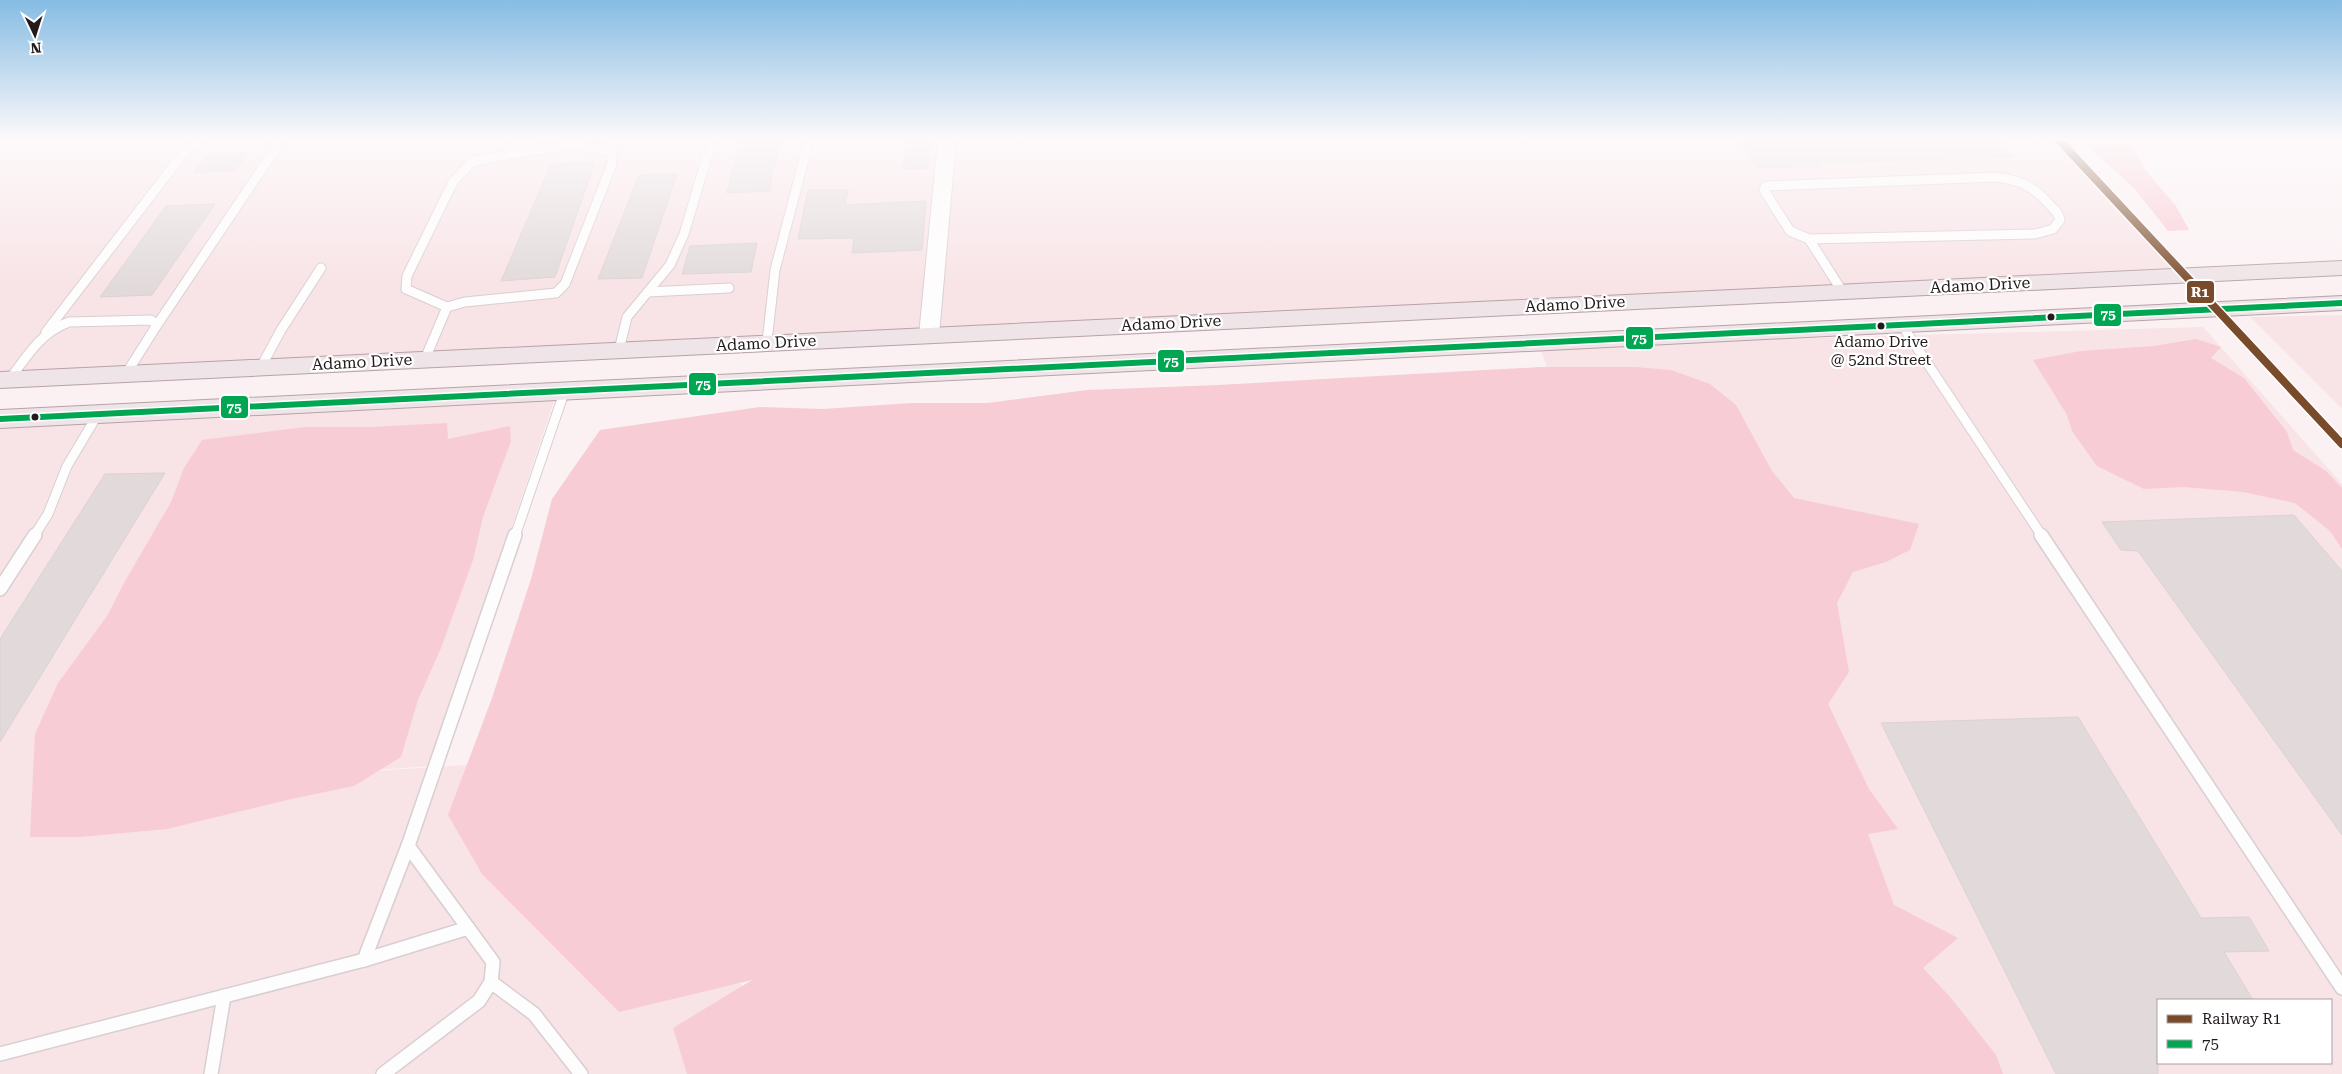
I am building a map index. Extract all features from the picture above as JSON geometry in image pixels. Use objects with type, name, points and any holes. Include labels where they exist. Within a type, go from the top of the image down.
[{"type":"main road","name":"Adamo Drive","points":[[5,380],[929,334],[2342,268]]},
{"type":"main road","points":[[1842,291],[1902,325]]},
{"type":"main road","points":[[0,418],[2342,303]]},
{"type":"main road","points":[[1024,330],[1024,368]]},
{"type":"main road","points":[[565,390],[579,352]]},
{"type":"street","points":[[929,334],[942,190]]},
{"type":"lane","points":[[5,380],[46,332],[155,190]]},
{"type":"lane","points":[[126,374],[248,190]]},
{"type":"lane","points":[[449,190],[407,276],[406,288],[447,307],[466,302],[540,296],[556,292],[565,284],[601,190]]},
{"type":"lane","points":[[619,350],[627,317],[670,265],[684,234],[697,190]]},
{"type":"lane","points":[[767,342],[776,270],[796,190]]},
{"type":"lane","points":[[1764,190],[1790,231],[1809,239],[2036,234],[2054,229],[2060,220],[2058,214],[2035,190]]},
{"type":"lane","points":[[1809,239],[1842,291]]},
{"type":"lane","points":[[261,367],[281,330],[321,268]]},
{"type":"lane","points":[[648,292],[729,288]]},
{"type":"lane","points":[[425,359],[447,307]]},
{"type":"lane","points":[[46,332],[58,325],[69,322],[151,320],[156,324],[155,328]]},
{"type":"lane","points":[[1902,325],[2342,988]]},
{"type":"lane","points":[[364,960],[408,846],[565,390]]},
{"type":"lane","points":[[0,589],[48,514],[67,466],[98,414]]},
{"type":"lane","points":[[383,1074],[479,1001],[491,982],[493,962],[408,846]]},
{"type":"lane","points":[[0,1054],[364,960],[468,928]]},
{"type":"lane","points":[[491,982],[534,1014],[581,1074]]},
{"type":"lane","points":[[211,1074],[224,996]]},
{"type":"shaded area","points":[[0,190],[2101,190],[2182,271],[1929,284],[1253,312],[0,374]]},
{"type":"shaded area","points":[[2136,190],[2162,190],[2176,206],[2189,230],[2168,231]]},
{"type":"shaded area","points":[[2342,315],[2342,409],[2250,317]]},
{"type":"shaded area","points":[[2203,327],[2342,484],[2342,1074],[1775,1074],[1594,488],[1539,346]]},
{"type":"shaded area","points":[[2196,339],[2221,347],[2211,358],[2244,378],[2287,432],[2293,450],[2326,471],[2342,488],[2342,549],[2330,531],[2295,503],[2243,492],[2183,487],[2144,489],[2097,466],[2072,431],[2067,415],[2033,360],[2081,351],[2154,346]]},
{"type":"shaded area","points":[[1540,367],[1635,367],[1671,370],[1710,384],[1736,405],[1772,471],[1794,498],[1919,524],[1910,550],[1886,562],[1853,572],[1837,603],[1849,672],[1828,704],[1869,789],[1898,829],[1868,834],[1894,905],[1958,938],[1923,968],[1951,998],[1996,1055],[2003,1074],[687,1074],[673,1028],[752,980],[619,1012],[482,874],[448,815],[492,698],[531,579],[552,499],[600,430],[760,407],[823,409],[912,403],[987,403],[1087,390],[1218,385]]},
{"type":"shaded area","points":[[558,389],[432,766],[110,788],[498,763],[582,833],[835,1074],[0,1074],[0,422]]},
{"type":"shaded area","points":[[447,423],[448,439],[510,426],[511,441],[483,517],[473,560],[441,648],[418,700],[401,757],[354,786],[167,829],[80,837],[30,837],[35,734],[58,683],[107,616],[171,502],[184,468],[202,440],[305,427],[371,427]]},
{"type":"building","points":[[540,190],[585,190],[555,277],[501,281]]},
{"type":"building","points":[[633,190],[672,190],[642,278],[598,279]]},
{"type":"building","points":[[728,190],[769,190],[769,191],[727,193]]},
{"type":"building","points":[[808,190],[848,190],[845,205],[926,201],[922,250],[852,253],[854,238],[798,239]]},
{"type":"building","points":[[215,204],[152,295],[100,297],[166,206]]},
{"type":"building","points":[[757,243],[751,272],[682,274],[690,246]]},
{"type":"building","points":[[165,473],[0,742],[0,639],[105,474]]},
{"type":"building","points":[[2294,515],[2342,571],[2342,835],[2138,551],[2121,550],[2102,522]]},
{"type":"building","points":[[2078,717],[2201,918],[2249,917],[2269,951],[2224,952],[2252,999],[2157,999],[2158,1074],[2056,1074],[1881,723]]},
{"type":"rail line","name":"R1","points":[[2106,190],[2342,444]]},
{"type":"transit line","name":"75","points":[[0,419],[2342,303]]},
{"type":"place","name":"Adamo Drive @ 52nd Street","points":[[1881,326]]}]
